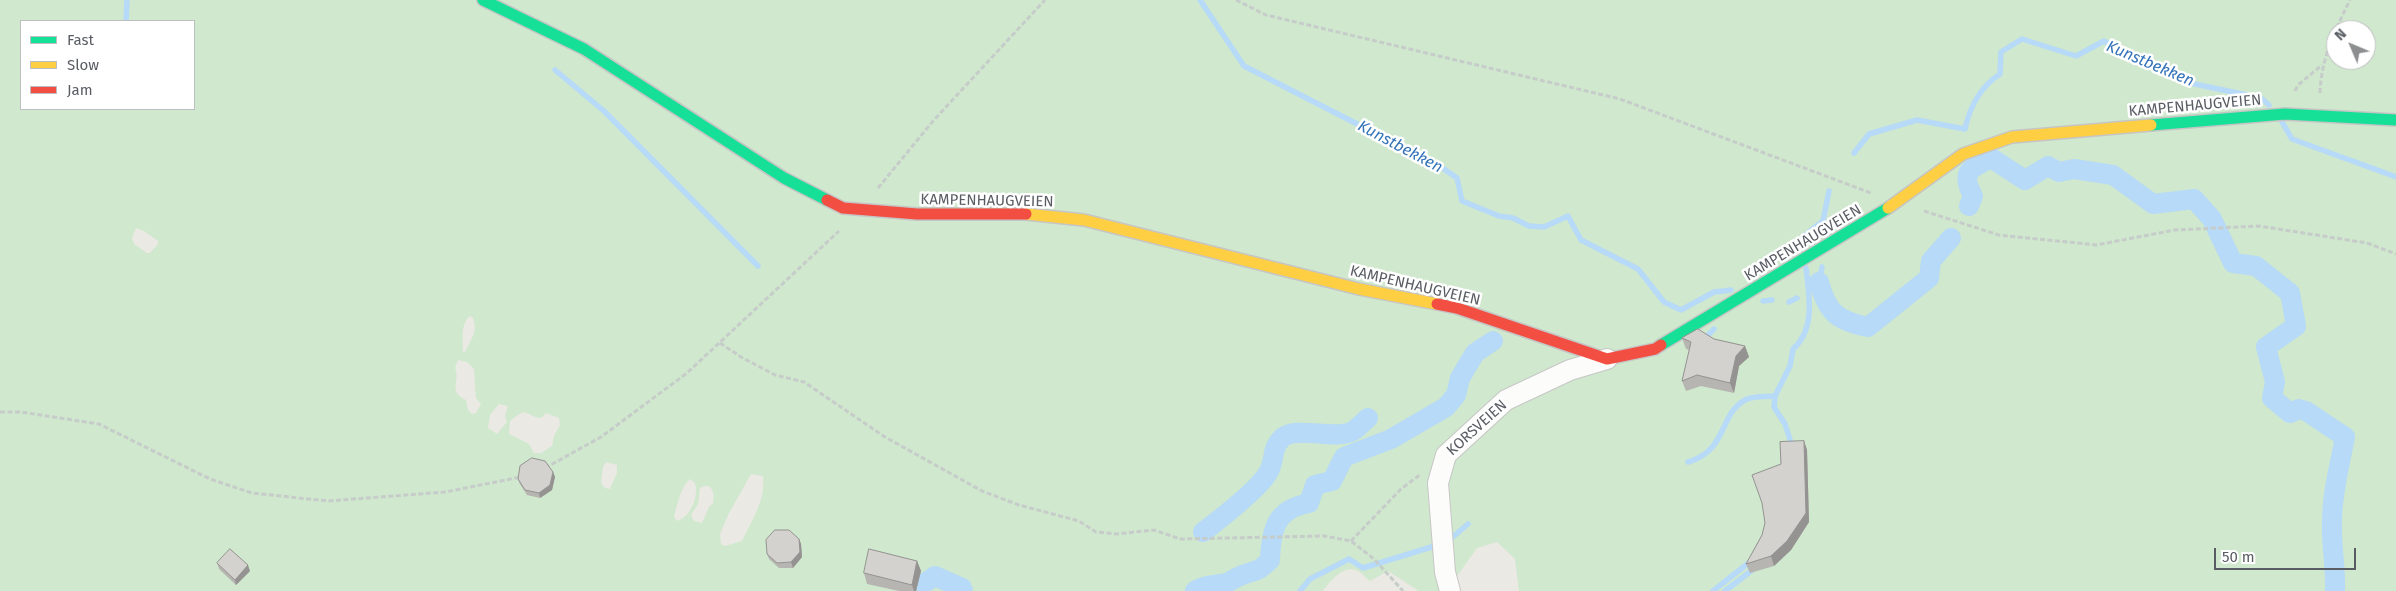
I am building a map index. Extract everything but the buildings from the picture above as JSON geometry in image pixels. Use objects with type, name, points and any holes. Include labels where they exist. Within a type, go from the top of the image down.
[{"type":"street","name":"KAMPENHAUGVEIEN","points":[[483,0],[584,50],[784,178],[843,208],[917,214],[1030,214],[1084,220],[1359,289],[1457,308],[1607,359],[1655,350],[1897,203],[1963,154],[2012,137],[2284,114],[2396,120]]},
{"type":"street","name":"KORSVEIEN","points":[[1450,591],[1445,572],[1438,483],[1446,455],[1506,400],[1570,370],[1607,359]]},
{"type":"path","points":[[1236,0],[1266,15],[1620,99],[1897,203],[2000,235],[2096,245],[2175,230],[2259,226],[2367,243],[2396,254]]},
{"type":"path","points":[[2334,117],[2320,92],[2322,65],[2334,32],[2350,0]]},
{"type":"path","points":[[541,470],[601,437],[687,373],[720,343],[862,210],[933,121],[1043,1]]},
{"type":"path","points":[[2298,85],[2322,65]]},
{"type":"path","points":[[720,343],[741,357],[775,375],[804,382],[885,437],[982,492],[1079,521],[1096,532],[1116,534],[1154,530],[1180,539],[1324,536],[1352,541],[1374,559],[1403,591]]},
{"type":"path","points":[[0,412],[21,412],[99,424],[210,479],[252,493],[328,501],[446,492],[522,477]]},
{"type":"path","points":[[1352,541],[1401,489],[1446,455]]},
{"type":"green space","points":[[0,0],[2396,0],[2396,591],[1519,591],[1515,559],[1497,542],[1477,548],[1457,576],[1441,584],[1440,591],[1419,591],[1388,571],[1370,581],[1358,571],[1351,569],[1337,575],[1323,591],[916,591],[868,583],[899,591],[0,591]],"holes":[[[136,228],[158,241],[158,244],[150,253],[134,244],[132,238]],[[470,316],[473,318],[475,328],[465,352],[463,352],[463,332],[465,323]],[[458,360],[467,362],[474,369],[476,398],[481,404],[476,413],[472,414],[468,410],[466,400],[457,393],[455,368]],[[499,404],[508,406],[505,416],[507,422],[497,434],[488,428],[490,415]],[[525,412],[535,417],[541,418],[546,413],[559,418],[560,425],[554,436],[552,446],[541,453],[534,453],[529,444],[509,434],[510,421]],[[606,462],[617,465],[617,473],[610,489],[605,488],[601,483],[603,467]],[[751,474],[763,476],[760,501],[742,541],[725,546],[721,544],[720,534],[729,513]],[[690,479],[695,483],[695,500],[690,511],[677,521],[674,517],[680,496],[684,486]],[[709,486],[713,494],[713,503],[709,507],[702,523],[694,521],[691,515],[698,504],[700,488]]]},
{"type":"waterway","points":[[126,20],[127,0]]},
{"type":"waterway","name":"Kunstbekken","points":[[1200,0],[1244,66],[1441,167],[1457,178],[1462,201],[1499,216],[1513,218],[1529,226],[1544,227],[1568,216],[1581,240],[1638,269],[1664,302],[1681,310],[1714,292],[1731,290]]},
{"type":"waterway","name":"Kunstbekken","points":[[1854,153],[1869,134],[1917,120],[1965,129],[1973,105],[1981,91],[2000,74],[2001,52],[2022,39],[2076,56],[2104,41],[2190,83],[2261,98],[2269,105]]},
{"type":"waterway","points":[[555,70],[604,111],[758,266]]},
{"type":"waterway","name":"Kunstbekken","points":[[2282,122],[2292,139],[2396,177]]},
{"type":"waterway","points":[[1969,206],[1973,196],[1969,188],[1967,176],[1973,168],[1991,158],[2025,180],[2048,166],[2059,172],[2074,169],[2113,175],[2153,204],[2194,199],[2212,219],[2233,263],[2256,266],[2290,293],[2296,326],[2266,347],[2275,382],[2272,398],[2290,413],[2299,409],[2306,411],[2345,437],[2332,510],[2335,591]]},
{"type":"waterway","name":"Kunstbekken","points":[[1754,275],[1823,221],[1829,191]]},
{"type":"waterway","points":[[1812,243],[1822,224]]},
{"type":"waterway","points":[[1819,282],[1826,301],[1835,314],[1848,322],[1868,327],[1929,278],[1931,261],[1951,238]]},
{"type":"waterway","points":[[1819,282],[1822,267]]},
{"type":"waterway","points":[[1792,446],[1785,424],[1774,407],[1775,396],[1790,366],[1793,349],[1800,341],[1808,322],[1809,300],[1806,268]]},
{"type":"waterway","points":[[1789,302],[1797,298]]},
{"type":"waterway","points":[[1763,301],[1772,300]]},
{"type":"waterway","points":[[1707,336],[1714,329]]},
{"type":"waterway","points":[[1195,591],[1206,586],[1228,582],[1259,569],[1270,560],[1274,530],[1282,515],[1289,510],[1309,503],[1315,485],[1332,481],[1344,457],[1391,439],[1446,407],[1456,395],[1460,378],[1475,353],[1493,341]]},
{"type":"waterway","points":[[1688,462],[1710,449],[1717,440],[1731,413],[1738,405],[1750,398],[1775,396]]},
{"type":"waterway","points":[[1203,532],[1238,504],[1263,480],[1272,464],[1278,442],[1282,438],[1288,434],[1296,433],[1345,434],[1355,430],[1368,418]]},
{"type":"waterway","points":[[1448,541],[1468,524]]},
{"type":"waterway","points":[[1300,591],[1310,579],[1349,559],[1363,568],[1438,545]]},
{"type":"waterway","points":[[1713,591],[1751,561]]},
{"type":"waterway","points":[[1725,591],[1755,568]]},
{"type":"waterway","points":[[923,584],[935,576],[962,588],[963,591]]},
{"type":"traffic: fast","points":[[483,0],[584,49],[784,178],[827,200]]},
{"type":"traffic: fast","points":[[2151,125],[2285,114],[2396,120]]},
{"type":"traffic: fast","points":[[1661,345],[1888,208]]},
{"type":"traffic: slow","points":[[1888,208],[1963,154],[2012,137],[2151,125]]},
{"type":"traffic: slow","points":[[1026,214],[1084,220],[1359,289],[1437,304]]},
{"type":"traffic: jam","points":[[827,200],[843,208],[917,214],[1026,214]]},
{"type":"traffic: jam","points":[[1437,304],[1457,308],[1607,359],[1655,349],[1661,345]]}]
